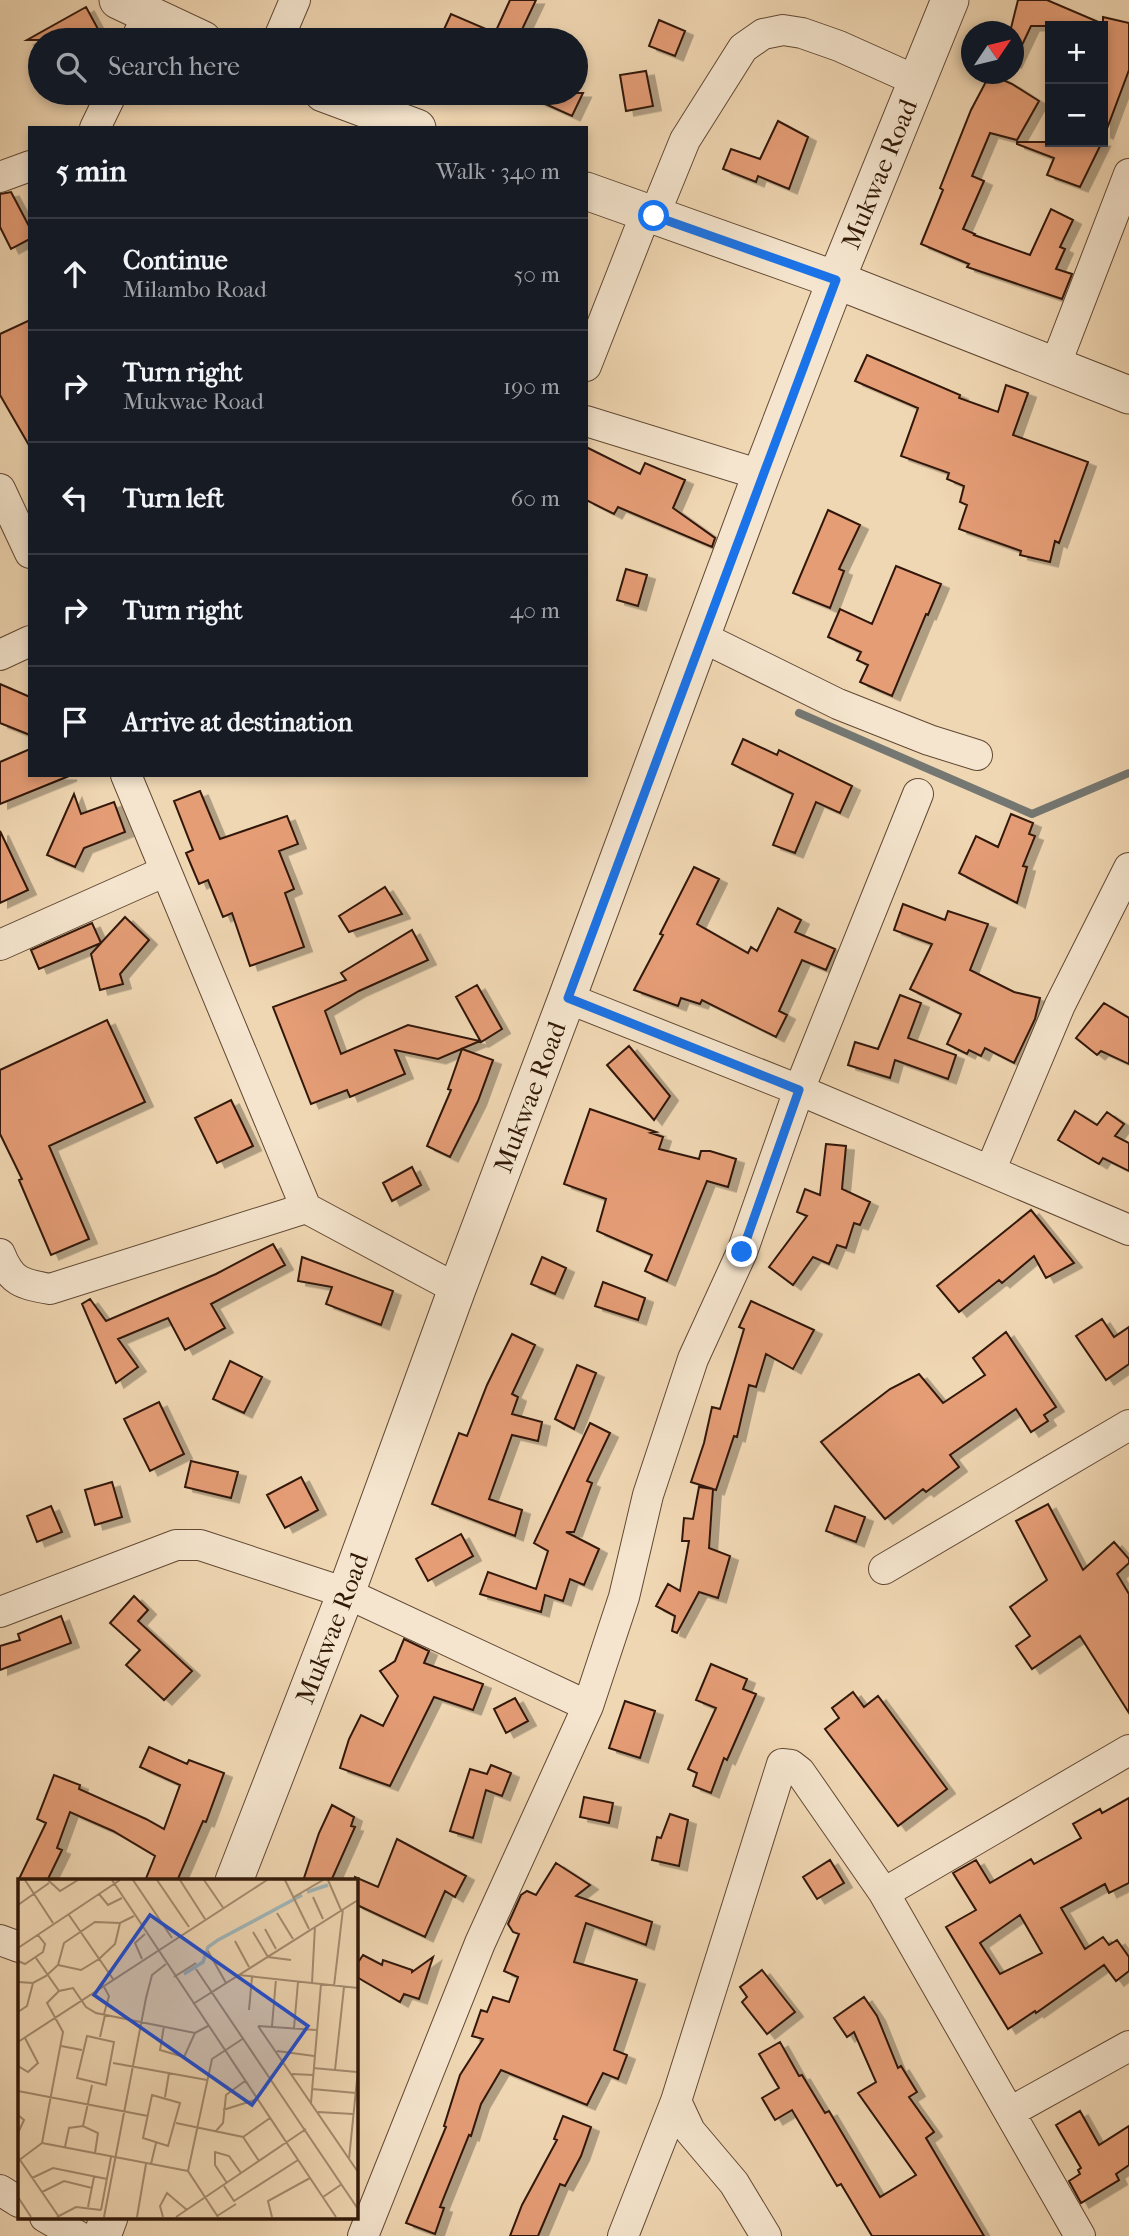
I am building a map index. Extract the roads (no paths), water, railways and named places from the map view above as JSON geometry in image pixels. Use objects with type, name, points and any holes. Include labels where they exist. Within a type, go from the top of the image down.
[{"type":"street","points":[[283,28],[295,0]]},
{"type":"street","name":"Mukwae Road","points":[[235,1879],[346,1593],[761,475],[836,280],[950,0]]},
{"type":"street","points":[[134,18],[165,28]]},
{"type":"street","points":[[588,361],[685,140],[744,48],[763,34],[783,30],[802,33],[839,46],[917,81]]},
{"type":"street","points":[[96,126],[106,105]]},
{"type":"street","points":[[355,105],[412,126]]},
{"type":"street","points":[[0,177],[28,167]]},
{"type":"street","points":[[1055,366],[1129,174]]},
{"type":"street","points":[[588,192],[836,280],[1129,395]]},
{"type":"street","points":[[588,422],[761,475]]},
{"type":"street","points":[[0,489],[28,549]]},
{"type":"street","points":[[702,637],[838,704],[929,740],[977,755]]},
{"type":"street","points":[[0,655],[28,642]]},
{"type":"street","points":[[127,777],[306,1208],[457,1289]]},
{"type":"street","points":[[363,2220],[480,1943],[588,1706],[624,1597],[648,1495],[693,1359],[742,1252],[799,1090],[918,794]]},
{"type":"street","points":[[990,1171],[1060,1005],[1129,868]]},
{"type":"street","points":[[0,945],[166,871]]},
{"type":"street","points":[[568,998],[799,1090],[1129,1230]]},
{"type":"street","points":[[0,1254],[7,1271],[25,1285],[50,1289],[306,1208]]},
{"type":"street","points":[[884,1569],[1129,1425]]},
{"type":"street","points":[[0,1612],[176,1545],[200,1545],[346,1593],[588,1706]]},
{"type":"street","points":[[884,1893],[1129,1750]]},
{"type":"street","points":[[624,2236],[676,2101],[782,1765],[792,1765],[800,1772],[884,1893],[1080,2236]]},
{"type":"street","points":[[0,1940],[18,1947]]},
{"type":"street","points":[[1010,2112],[1129,2046]]},
{"type":"street","points":[[676,2101],[691,2131],[734,2183],[766,2236]]},
{"type":"street","points":[[0,2190],[18,2201]]},
{"type":"street","points":[[47,2218],[78,2236]]},
{"type":"street","points":[[102,2236],[109,2218]]},
{"type":"waterway","points":[[799,713],[1032,814],[1129,773]]}]
